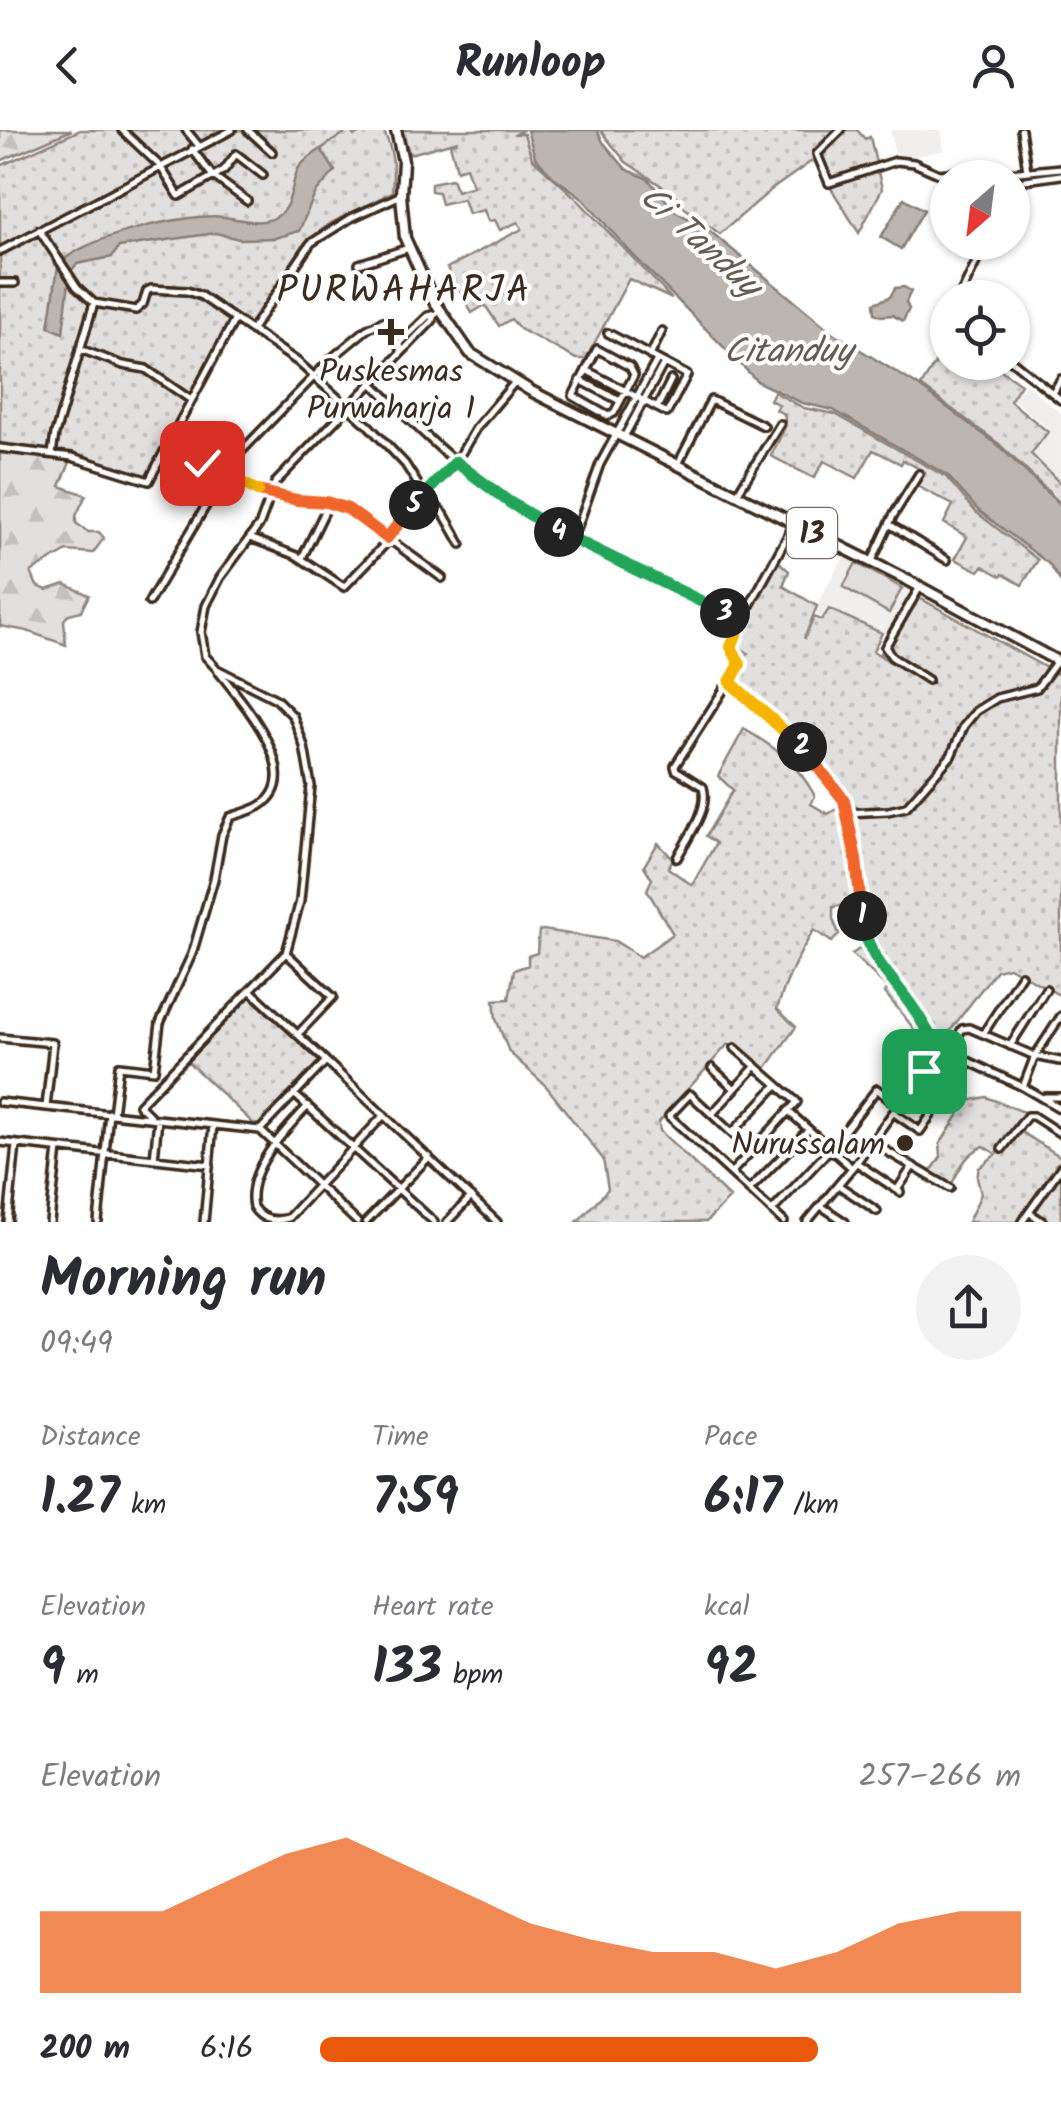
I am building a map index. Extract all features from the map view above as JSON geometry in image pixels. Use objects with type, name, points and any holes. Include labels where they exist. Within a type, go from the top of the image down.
[{"type":"highway","name":"13","points":[[396,131],[402,162],[402,223],[409,248],[437,313],[470,353],[515,382],[920,587],[1059,662]]},
{"type":"street","points":[[122,130],[160,166],[180,196],[224,170],[238,154],[263,175]]},
{"type":"street","points":[[186,130],[212,175],[248,201]]},
{"type":"street","points":[[0,251],[232,130]]},
{"type":"street","points":[[248,130],[272,152]]},
{"type":"street","points":[[841,130],[817,154],[828,182],[896,161],[930,170]]},
{"type":"street","points":[[1021,130],[1025,160]]},
{"type":"street","points":[[1030,171],[1061,171]]},
{"type":"street","points":[[1030,179],[1061,171]]},
{"type":"street","points":[[252,328],[311,244],[351,218],[401,195]]},
{"type":"street","points":[[38,229],[94,303],[136,310],[143,304],[147,291],[187,291],[213,302],[252,328],[314,375],[405,464],[424,494],[444,514],[461,544]]},
{"type":"street","points":[[359,264],[409,248]]},
{"type":"street","points":[[0,283],[15,283]]},
{"type":"street","points":[[52,454],[94,303]]},
{"type":"street","points":[[98,1222],[104,1154],[119,1066],[154,1070],[160,1022],[192,954],[222,835],[230,817],[262,805],[273,792],[276,780],[272,744],[206,656],[202,621],[208,602],[264,514],[275,483],[437,313]]},
{"type":"street","points":[[0,448],[52,454],[149,481],[236,318]]},
{"type":"street","points":[[149,602],[233,460],[314,375],[352,340],[383,321]]},
{"type":"street","points":[[650,356],[662,332]]},
{"type":"street","points":[[586,370],[667,413],[686,375],[608,334]]},
{"type":"street","points":[[80,349],[146,369],[191,400]]},
{"type":"street","points":[[597,349],[630,367],[634,375],[614,413],[608,416],[574,399],[580,380],[597,349]]},
{"type":"street","points":[[573,540],[600,464],[621,435],[660,362]]},
{"type":"street","points":[[1030,375],[1061,400]]},
{"type":"street","points":[[1053,393],[1061,379]]},
{"type":"street","points":[[580,380],[620,402]]},
{"type":"street","points":[[657,408],[671,380]]},
{"type":"street","points":[[370,382],[456,462],[528,516],[742,620]]},
{"type":"street","points":[[250,538],[302,558],[344,588],[456,462],[476,428],[515,382]]},
{"type":"street","points":[[678,464],[711,400],[764,426]]},
{"type":"street","points":[[737,494],[780,424]]},
{"type":"street","points":[[168,444],[246,487],[329,503],[354,512],[442,578]]},
{"type":"street","points":[[871,563],[889,524],[920,474]]},
{"type":"street","points":[[302,558],[329,503]]},
{"type":"street","points":[[677,858],[704,803],[705,792],[675,766],[740,664],[731,647],[794,524]]},
{"type":"street","points":[[889,524],[947,560]]},
{"type":"street","points":[[920,587],[885,647],[928,680]]},
{"type":"street","points":[[846,814],[906,806],[951,756],[964,726],[976,711],[997,698],[1037,688],[1059,662]]},
{"type":"street","points":[[128,1116],[286,953],[300,901],[311,786],[304,746],[293,716],[276,699],[217,669]]},
{"type":"street","points":[[730,682],[796,740],[837,788],[846,814],[866,944],[912,1005],[940,1054]]},
{"type":"street","points":[[286,953],[333,997],[298,1034]]},
{"type":"street","points":[[983,1034],[1021,974]]},
{"type":"street","points":[[1010,1046],[1046,989]]},
{"type":"street","points":[[250,990],[497,1222]]},
{"type":"street","points":[[1023,1087],[1035,1056],[1061,1016]]},
{"type":"street","points":[[949,1052],[962,1029],[969,1028],[1035,1056],[1060,1061]]},
{"type":"street","points":[[0,1038],[53,1043],[46,1107]]},
{"type":"street","points":[[731,1173],[796,1102],[735,1048]]},
{"type":"street","points":[[808,1222],[932,1058],[940,1054],[949,1052],[1061,1103]]},
{"type":"street","points":[[260,1130],[326,1061]]},
{"type":"street","points":[[772,1212],[830,1149],[877,1089],[917,1130],[922,1129],[968,1061]]},
{"type":"street","points":[[712,1114],[756,1066]]},
{"type":"street","points":[[712,1068],[735,1089]]},
{"type":"street","points":[[732,1133],[777,1085]]},
{"type":"street","points":[[294,1094],[434,1222]]},
{"type":"street","points":[[751,1151],[690,1094],[669,1116],[784,1222]]},
{"type":"street","points":[[0,1102],[260,1130],[357,1222]]},
{"type":"street","points":[[138,1105],[155,1119]]},
{"type":"street","points":[[308,1106],[273,1143],[252,1194],[253,1208],[271,1222],[284,1220],[384,1115]]},
{"type":"street","points":[[788,1111],[830,1149],[898,1191],[912,1166]]},
{"type":"street","points":[[1002,1148],[1027,1116],[1061,1134]]},
{"type":"street","points":[[154,1159],[155,1119]]},
{"type":"street","points":[[204,1222],[214,1125]]},
{"type":"street","points":[[750,1190],[808,1130]]},
{"type":"street","points":[[0,1142],[210,1164]]},
{"type":"street","points":[[871,1142],[950,1188]]},
{"type":"street","points":[[8,1222],[16,1144]]},
{"type":"street","points":[[50,1222],[58,1149]]},
{"type":"street","points":[[366,1222],[428,1157]]},
{"type":"street","points":[[1022,1222],[1061,1167]]},
{"type":"street","points":[[838,1186],[877,1211]]},
{"type":"street","points":[[447,1222],[471,1197]]},
{"type":"street","points":[[820,1206],[845,1222]]},
{"type":"street","points":[[1030,1212],[1043,1222]]},
{"type":"shaded area","points":[[890,130],[941,130],[944,150],[896,161]]},
{"type":"shaded area","points":[[1026,384],[1061,413],[1061,481],[1033,454],[1051,431],[1013,399]]},
{"type":"shaded area","points":[[844,555],[916,590],[890,634],[830,610],[824,618],[813,613]]},
{"type":"green space","points":[[0,130],[72,130],[0,161]]},
{"type":"green space","points":[[80,130],[350,130],[354,136],[368,130],[383,130],[391,153],[392,192],[331,223],[305,242],[251,325],[235,315],[148,478],[72,454],[0,446],[0,166]]},
{"type":"green space","points":[[401,130],[523,130],[516,134],[524,134],[532,158],[576,198],[672,299],[629,279],[586,359],[576,359],[520,329],[511,319],[499,326],[485,305],[472,313],[447,268],[522,229],[518,222],[500,230],[495,220],[488,221],[484,210],[468,214],[463,199],[441,204],[438,192],[431,191],[431,183],[452,179],[457,191],[473,186],[466,167],[457,170],[450,144],[458,141],[410,154]]},
{"type":"green space","points":[[600,130],[857,130],[865,139],[870,137],[882,189],[859,233],[829,185],[819,156],[720,234],[685,208],[675,195],[626,162]]},
{"type":"green space","points":[[930,371],[930,380],[1015,380],[1021,384],[1010,401],[1048,432],[1031,454],[1061,484],[1061,504],[999,444],[921,386]]},
{"type":"green space","points":[[774,392],[804,408],[835,414],[946,477],[976,512],[1038,560],[1022,585],[983,566],[979,571],[955,559],[967,537],[944,523],[953,505],[917,486],[925,472],[903,460],[901,464],[873,450],[857,478],[824,461],[814,478],[771,456],[786,425],[784,414],[776,410],[779,405],[770,400]]},
{"type":"green space","points":[[0,452],[71,460],[60,486],[86,495],[76,523],[104,538],[93,553],[67,551],[31,572],[37,586],[47,590],[65,584],[89,595],[81,611],[64,620],[66,645],[0,626]]},
{"type":"green space","points":[[778,561],[789,571],[783,586],[817,606],[804,639],[814,617],[822,620],[829,609],[882,633],[873,651],[893,664],[880,653],[914,595],[1061,676],[1061,996],[1009,967],[996,970],[947,1035],[916,1031],[885,993],[888,988],[852,954],[870,942],[859,858],[846,799],[798,738],[732,679],[748,653],[731,641]]},
{"type":"green space","points":[[856,563],[902,588],[889,613],[843,587]]},
{"type":"green space","points":[[744,729],[793,765],[815,796],[811,804],[828,814],[840,807],[858,903],[833,907],[839,934],[832,942],[814,930],[802,949],[777,1009],[796,1027],[762,1074],[728,1044],[659,1122],[660,1131],[730,1198],[706,1222],[577,1222],[608,1189],[603,1159],[546,1086],[509,1052],[496,1019],[494,1000],[509,999],[514,970],[528,965],[528,956],[537,953],[539,931],[615,941],[640,957],[673,934],[647,890],[652,879],[644,866],[658,843],[673,859],[668,868],[692,885],[716,843],[706,836],[733,790],[718,776]]},
{"type":"green space","points":[[249,996],[319,1061],[257,1127],[187,1061]]},
{"type":"green space","points":[[986,1097],[1029,1114],[1020,1131],[1061,1157],[1061,1222],[968,1222],[981,1194],[979,1168],[996,1154],[984,1146],[968,1157],[951,1186],[929,1174],[941,1157],[940,1144],[967,1101]]},
{"type":"water","name":"Citanduy","points":[[527,130],[597,130],[626,169],[648,179],[676,212],[705,227],[833,333],[917,385],[998,445],[1061,506],[1061,582],[1049,564],[978,510],[947,475],[833,410],[802,403],[758,382],[580,196],[552,176],[535,157]]},
{"type":"water","points":[[321,149],[335,171],[315,194],[299,231],[275,238],[239,239],[216,233],[119,247],[112,257],[77,264],[70,272],[63,333],[49,327],[58,266],[69,256],[110,237],[161,223],[208,217],[270,220],[288,202],[300,166]]},
{"type":"water","points":[[904,198],[924,210],[901,249],[881,237]]},
{"type":"water","points":[[895,288],[911,291],[903,321],[875,313],[874,303],[890,297]]},
{"type":"waterway","points":[[321,149],[349,130]]},
{"type":"place","name":"Puskesmas Purwaharja 1","points":[[391,332]]},
{"type":"place","name":"Nurussalam","points":[[905,1143]]},
{"type":"district","name":"PURWAHARJA","points":[[404,289]]},
{"type":"route","points":[[202,463],[255,490],[348,509],[387,538],[456,462],[528,516],[632,570],[742,620],[731,647],[740,664],[730,682],[796,740],[844,800],[866,944],[912,1005],[940,1054],[932,1058],[924,1071]]},
{"type":"water label","name":"Ci Tanduy","points":[[701,240]]}]
